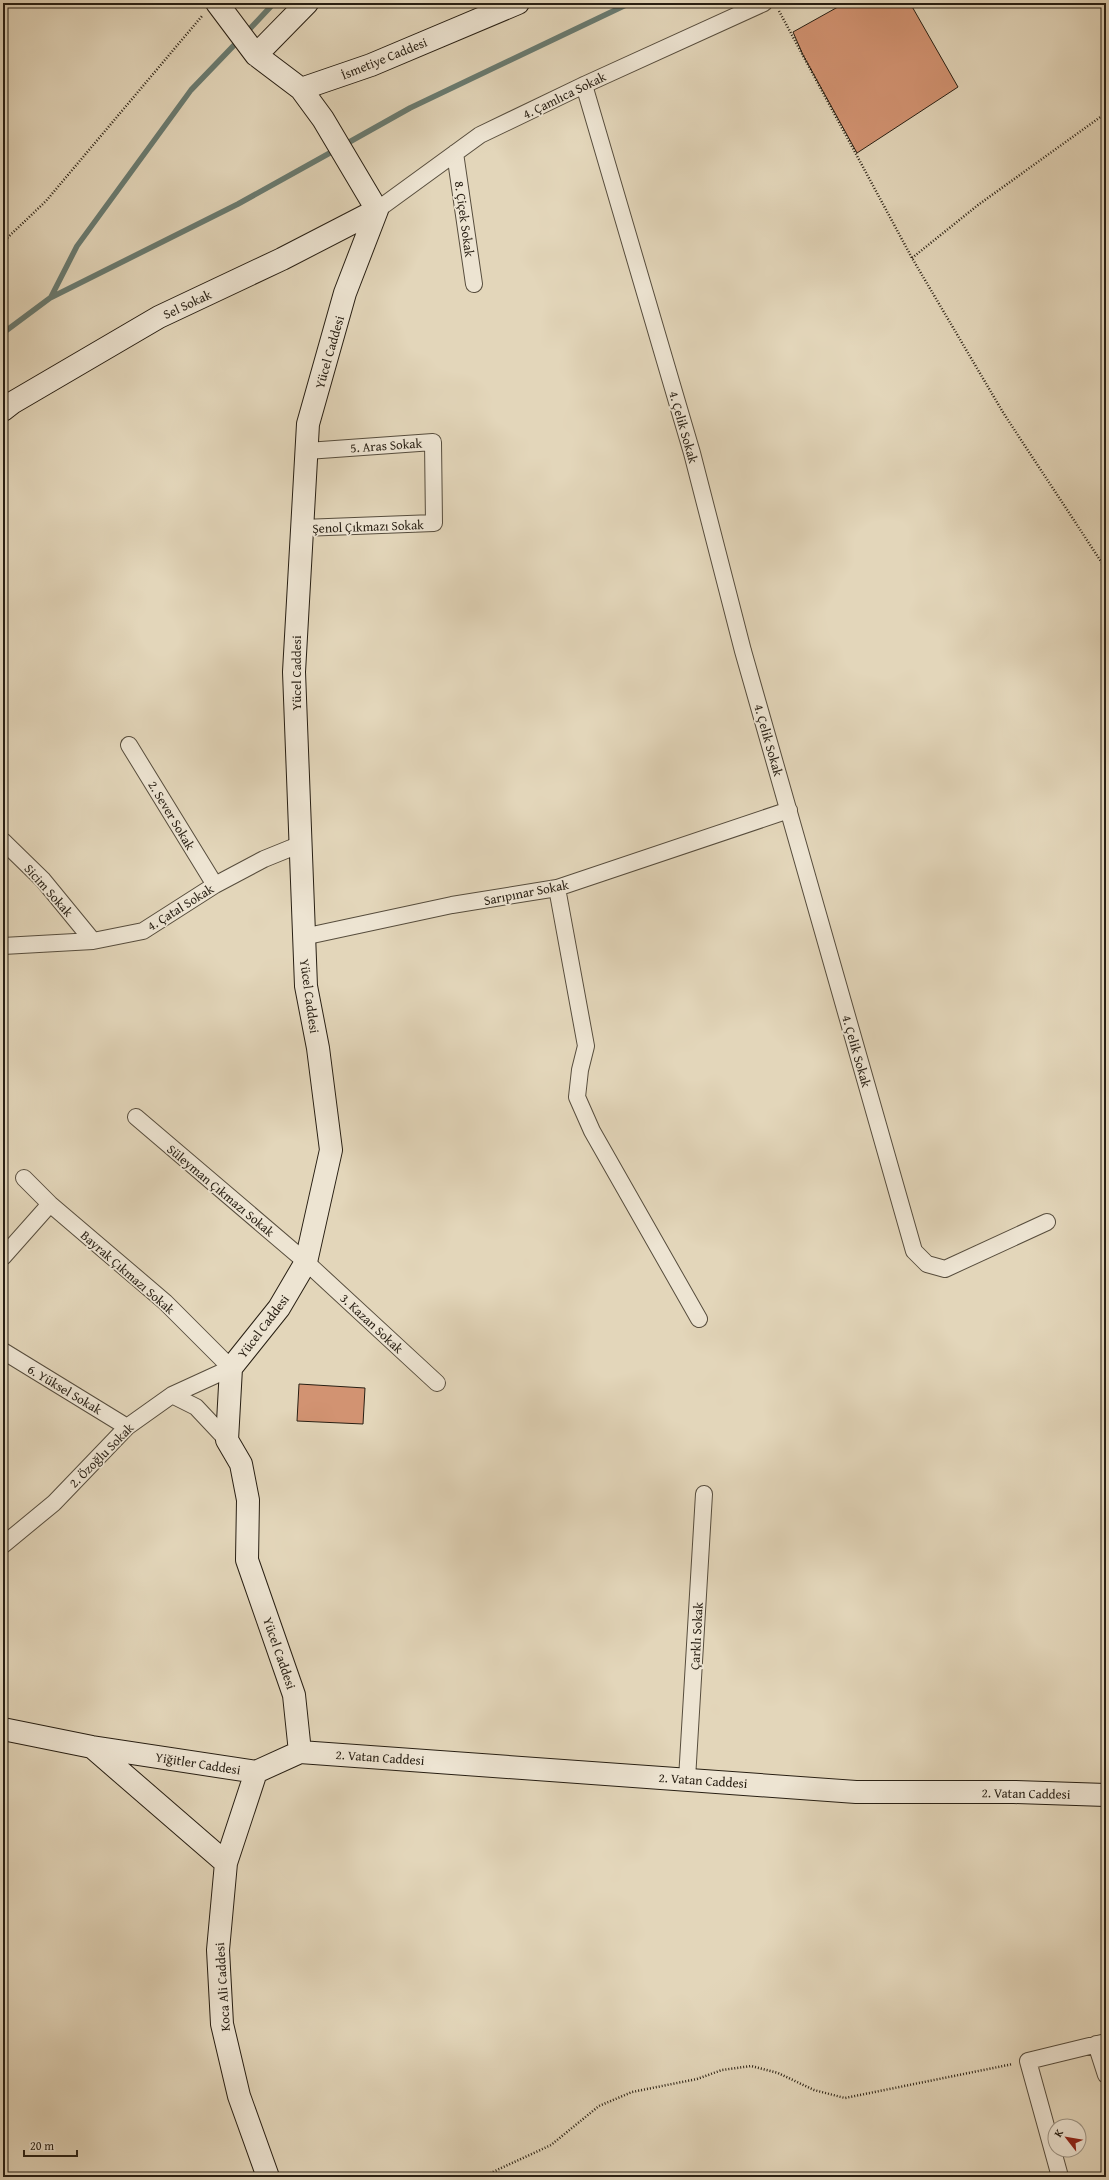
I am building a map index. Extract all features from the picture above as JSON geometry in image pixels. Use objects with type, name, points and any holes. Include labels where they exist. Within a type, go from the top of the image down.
[{"type":"main road","points":[[256,55],[307,3]]},
{"type":"main road","name":"İsmetiye Caddesi","points":[[302,89],[371,65],[518,3]]},
{"type":"main road","points":[[210,9],[256,55],[302,89],[323,118],[377,210]]},
{"type":"main road","name":"Sel Sokak","points":[[3,410],[12,403],[159,317],[282,259],[377,210]]},
{"type":"main road","name":"Yücel Caddesi","points":[[300,1752],[294,1695],[247,1560],[248,1500],[241,1464],[227,1440],[230,1368],[279,1308],[306,1262],[331,1150],[318,1048],[306,986],[294,672],[308,424],[345,294],[377,210]]},
{"type":"main road","name":"Yiğitler Caddesi","points":[[3,1729],[92,1747],[256,1772],[300,1752]]},
{"type":"main road","name":"Yiğitler Caddesi","points":[[92,1747],[226,1863]]},
{"type":"main road","name":"2. Vatan Caddesi","points":[[300,1752],[856,1792],[1014,1792],[1106,1795]]},
{"type":"main road","name":"Koca Ali Caddesi","points":[[256,1772],[226,1863],[218,1950],[222,2024],[239,2096],[268,2177]]},
{"type":"street","name":"4. Çamlıca Sokak","points":[[377,210],[480,135],[584,84],[771,6]]},
{"type":"street","name":"4. Çelik Sokak","points":[[584,84],[692,453],[743,652],[914,1251],[927,1264],[945,1269],[1047,1222]]},
{"type":"street","name":"8. Çiçek Sokak","points":[[455,153],[474,284]]},
{"type":"street","name":"5. Aras Sokak","points":[[307,451],[433,442],[434,523]]},
{"type":"street","name":"Şenol Çıkmazı Sokak","points":[[302,528],[434,523]]},
{"type":"street","name":"2. Sever Sokak","points":[[129,744],[215,885]]},
{"type":"street","name":"Sarıpınar Sokak","points":[[303,937],[452,905],[557,888],[789,810]]},
{"type":"street","name":"Sicim Sokak","points":[[3,841],[43,880],[93,941]]},
{"type":"street","name":"4. Çatal Sokak","points":[[3,946],[93,941],[143,931],[215,885],[264,859],[301,844]]},
{"type":"street","points":[[557,888],[586,1046],[580,1070],[577,1097],[592,1131],[699,1318]]},
{"type":"street","name":"Süleyman Çıkmazı Sokak","points":[[136,1117],[306,1262]]},
{"type":"street","name":"Bayrak Çıkmazı Sokak","points":[[24,1178],[50,1204],[165,1302],[230,1368]]},
{"type":"street","points":[[3,1257],[50,1204]]},
{"type":"street","name":"3. Kazan Sokak","points":[[306,1262],[437,1383]]},
{"type":"street","name":"6. Yüksel Sokak","points":[[3,1351],[127,1427]]},
{"type":"street","name":"2. Özoğlu Sokak","points":[[3,1545],[54,1503],[127,1427],[172,1395],[230,1368]]},
{"type":"street","points":[[172,1395],[196,1407],[227,1440]]},
{"type":"street","name":"Çarklı Sokak","points":[[687,1779],[704,1494]]},
{"type":"street","points":[[1059,2173],[1028,2061],[1101,2043],[1106,2075]]},
{"type":"path","points":[[771,6],[912,258],[1004,414],[1106,569]]},
{"type":"path","points":[[3,242],[46,201],[210,9]]},
{"type":"path","points":[[912,258],[978,205],[1106,114]]},
{"type":"path","points":[[482,2177],[551,2145],[599,2106],[632,2092],[697,2079],[722,2070],[751,2066],[778,2073],[814,2090],[845,2098],[1028,2061]]},
{"type":"building","points":[[845,3],[910,3],[958,87],[857,153],[803,55],[793,32]]},
{"type":"building","points":[[299,1384],[365,1388],[363,1424],[297,1421]]},
{"type":"waterway","points":[[246,33],[274,3]]},
{"type":"waterway","points":[[344,145],[410,108],[630,3]]},
{"type":"waterway","points":[[51,297],[77,246],[191,90],[240,39]]},
{"type":"waterway","points":[[3,333],[50,298],[238,204],[337,149]]}]
